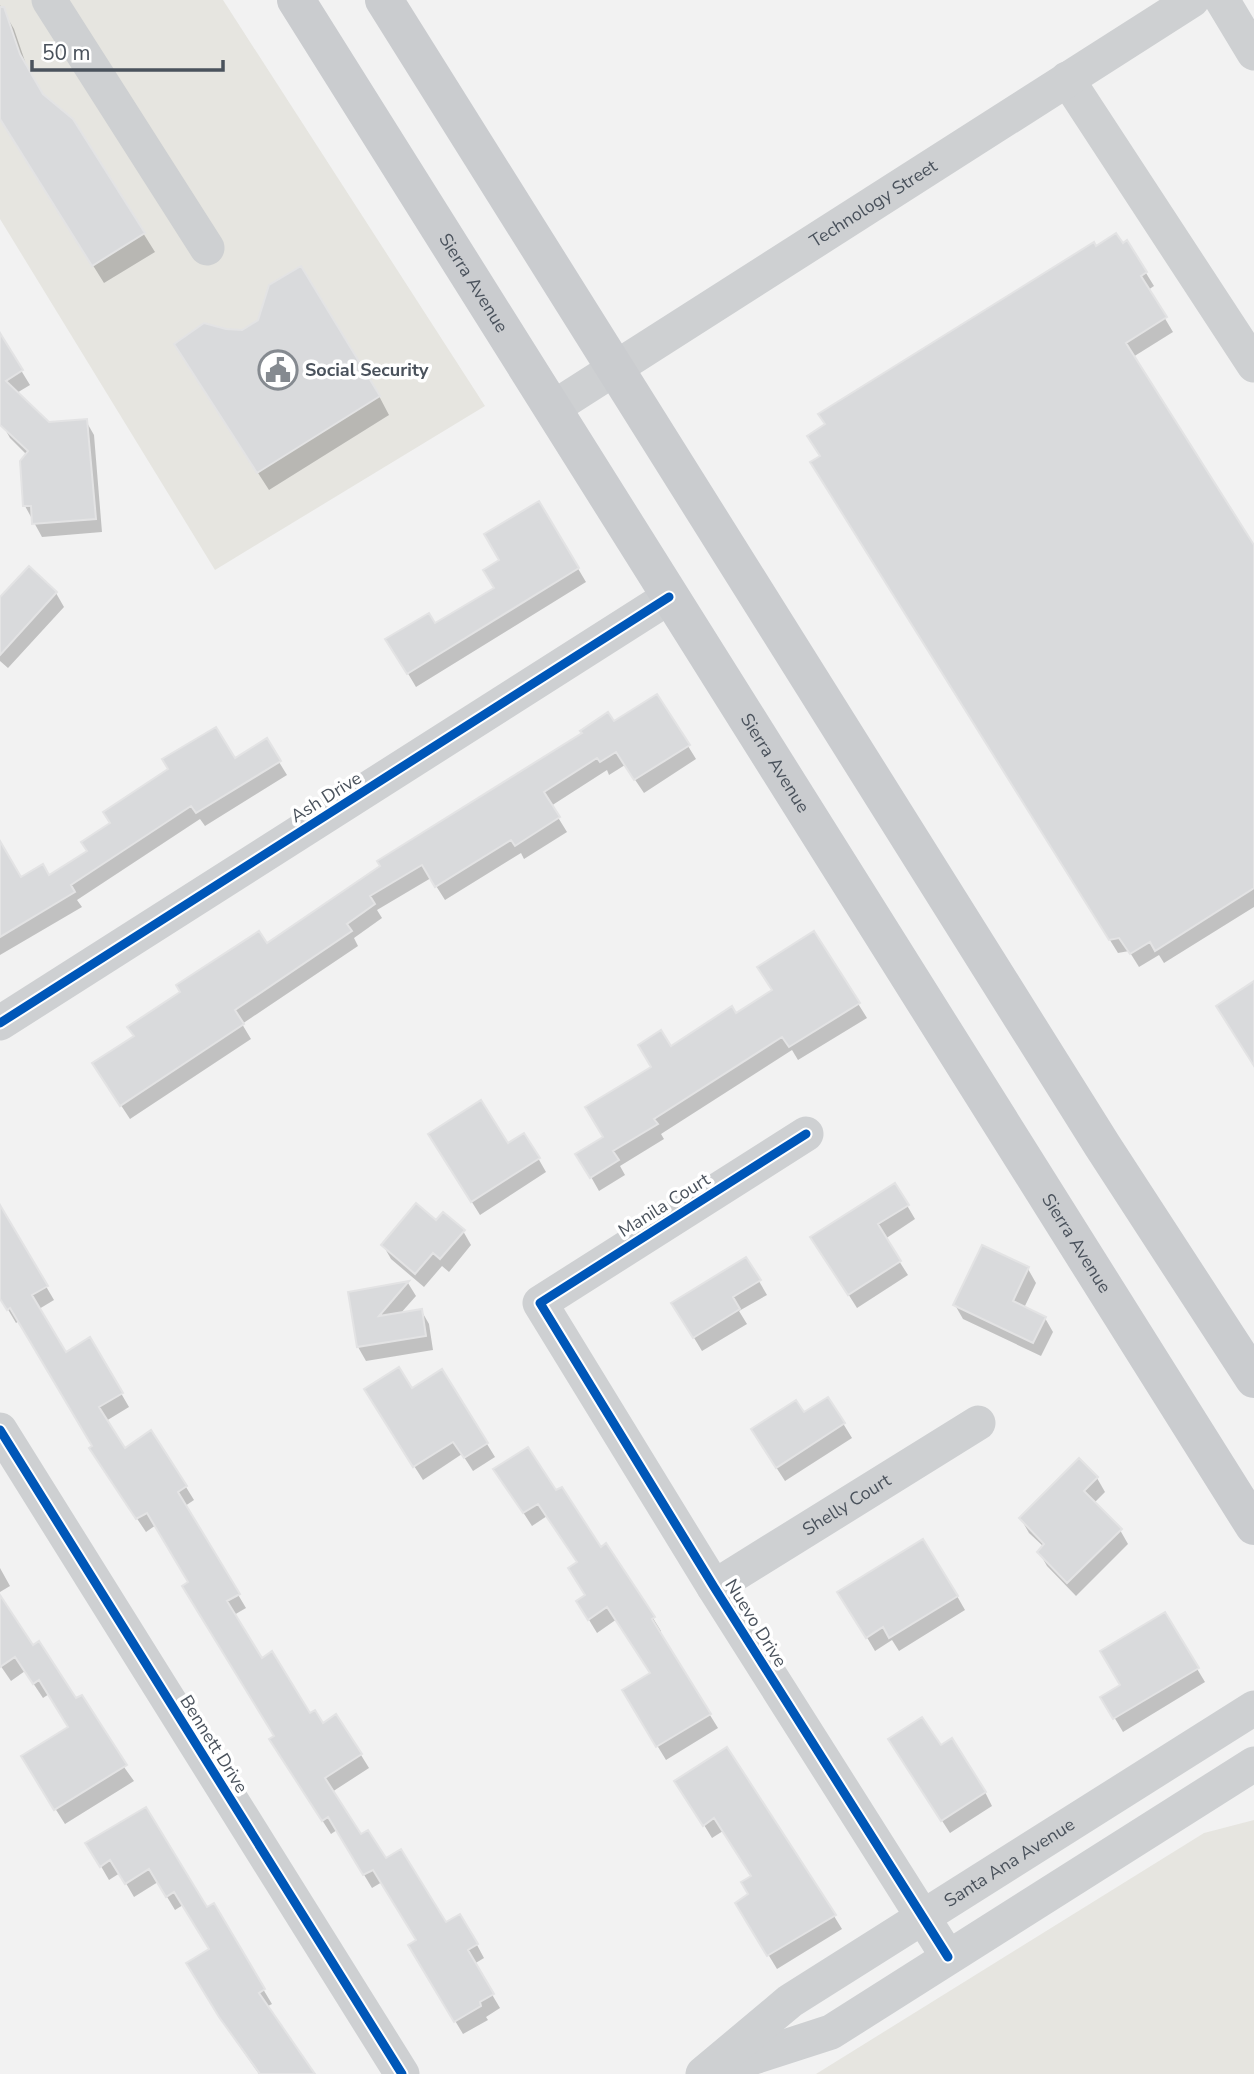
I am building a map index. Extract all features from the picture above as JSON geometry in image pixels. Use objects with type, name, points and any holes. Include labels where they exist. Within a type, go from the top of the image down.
[{"type":"main road","name":"Sierra Avenue","points":[[296,0],[1254,1526]]},
{"type":"main road","points":[[384,0],[1102,1145],[1254,1379]]},
{"type":"street","points":[[49,0],[206,248]]},
{"type":"street","name":"Technology Street","points":[[552,408],[1192,0]]},
{"type":"street","points":[[1222,0],[1254,52]]},
{"type":"street","points":[[1067,79],[1254,365]]},
{"type":"street","name":"Ash Drive","points":[[0,1023],[669,597]]},
{"type":"street","name":"Manila Court","points":[[540,1303],[806,1134]]},
{"type":"street","name":"Nuevo Drive","points":[[540,1303],[714,1587],[948,1957]]},
{"type":"street","name":"Shelly Court","points":[[714,1587],[978,1423]]},
{"type":"street","name":"Bennett Drive","points":[[0,1430],[402,2074]]},
{"type":"street","name":"Santa Ana Avenue","points":[[703,2074],[790,2001],[1254,1708]]},
{"type":"street","name":"Santa Ana Avenue","points":[[703,2074],[831,2032],[1254,1764]]},
{"type":"shaded area","points":[[0,0],[223,0],[485,406],[215,570],[0,219]]},
{"type":"shaded area","points":[[1254,1820],[1254,2074],[816,2074],[1204,1833]]},
{"type":"building","points":[[0,7],[4,7],[20,54],[43,94],[73,119],[145,233],[92,266],[0,119]]},
{"type":"building","points":[[1116,233],[1123,243],[1127,240],[1147,272],[1141,276],[1167,317],[1126,343],[1254,545],[1254,888],[1155,951],[1150,942],[1130,954],[1119,938],[1109,940],[810,462],[820,456],[807,436],[825,424],[818,414],[1094,242],[1096,246]]},
{"type":"building","name":"Social Security","points":[[301,266],[380,396],[257,473],[174,344],[204,323],[242,330],[258,320],[269,285]]},
{"type":"building","points":[[0,333],[23,370],[6,381],[49,422],[87,419],[96,519],[32,524],[31,506],[23,506],[20,461],[28,451],[0,425]]},
{"type":"building","points":[[539,501],[579,568],[407,674],[385,639],[429,613],[435,623],[494,588],[483,570],[499,560],[484,534]]},
{"type":"building","points":[[29,566],[57,592],[0,655],[0,597]]},
{"type":"building","points":[[657,694],[690,745],[634,780],[616,752],[600,762],[597,758],[544,792],[560,817],[515,846],[511,840],[435,887],[422,865],[370,896],[375,904],[347,924],[352,931],[235,1010],[244,1024],[120,1106],[92,1063],[134,1036],[127,1027],[180,992],[176,985],[259,931],[267,943],[380,866],[377,861],[582,733],[580,731],[608,712],[614,721]]},
{"type":"building","points":[[216,727],[235,758],[267,738],[281,761],[196,813],[191,806],[71,885],[75,892],[0,937],[0,841],[21,877],[43,864],[49,875],[87,851],[81,842],[110,823],[103,812],[168,769],[162,759]]},
{"type":"building","points":[[814,931],[860,1003],[789,1047],[782,1037],[654,1119],[658,1124],[613,1151],[619,1160],[590,1178],[575,1154],[603,1137],[585,1107],[651,1067],[638,1045],[661,1030],[671,1046],[732,1006],[736,1013],[772,990],[757,967]]},
{"type":"building","points":[[1254,981],[1254,1066],[1216,1006]]},
{"type":"building","points":[[481,1100],[508,1143],[524,1133],[540,1158],[471,1202],[428,1134]]},
{"type":"building","points":[[895,1183],[909,1205],[878,1224],[901,1261],[848,1295],[810,1237]]},
{"type":"building","points":[[416,1203],[436,1220],[443,1212],[465,1230],[440,1259],[433,1253],[415,1274],[381,1245]]},
{"type":"building","points":[[0,1205],[48,1286],[32,1295],[66,1352],[90,1337],[123,1393],[99,1407],[125,1448],[151,1430],[187,1486],[178,1492],[240,1594],[227,1601],[262,1658],[272,1651],[310,1713],[315,1710],[323,1723],[336,1714],[362,1754],[325,1778],[361,1834],[368,1830],[386,1858],[401,1849],[446,1922],[460,1914],[478,1944],[468,1950],[494,1994],[480,2002],[481,2006],[454,2022],[408,1945],[416,1940],[373,1870],[363,1875],[328,1817],[322,1821],[269,1739],[274,1736],[182,1586],[188,1582],[147,1513],[136,1519],[89,1448],[92,1446],[10,1308],[7,1310],[0,1299]]},
{"type":"building","points":[[982,1245],[1029,1267],[1013,1301],[1046,1317],[1033,1343],[953,1305]]},
{"type":"building","points":[[746,1257],[761,1280],[733,1297],[740,1309],[693,1338],[671,1303]]},
{"type":"building","points":[[409,1281],[379,1316],[422,1309],[426,1336],[357,1347],[348,1292]]},
{"type":"building","points":[[399,1367],[412,1388],[442,1369],[488,1443],[464,1458],[453,1442],[413,1467],[364,1389]]},
{"type":"building","points":[[828,1397],[845,1423],[776,1468],[751,1429],[796,1400],[804,1412]]},
{"type":"building","points":[[528,1447],[556,1490],[562,1487],[601,1547],[606,1543],[655,1617],[652,1619],[711,1714],[656,1747],[622,1690],[650,1673],[607,1607],[588,1620],[576,1601],[585,1595],[568,1568],[577,1562],[538,1504],[523,1513],[493,1469]]},
{"type":"building","points":[[1079,1458],[1098,1477],[1084,1491],[1122,1529],[1067,1583],[1037,1552],[1044,1544],[1019,1518]]},
{"type":"building","points":[[923,1539],[958,1596],[889,1638],[883,1627],[866,1638],[837,1592]]},
{"type":"building","points":[[0,1595],[33,1645],[39,1641],[76,1698],[82,1695],[127,1765],[54,1810],[21,1756],[68,1727],[39,1680],[33,1684],[15,1657],[0,1667]]},
{"type":"building","points":[[1165,1612],[1199,1668],[1113,1719],[1100,1697],[1120,1685],[1100,1651]]},
{"type":"building","points":[[922,1717],[941,1745],[952,1738],[986,1792],[941,1821],[888,1739]]},
{"type":"building","points":[[727,1747],[836,1915],[767,1956],[735,1903],[748,1894],[741,1882],[751,1876],[714,1818],[703,1826],[674,1781]]},
{"type":"building","points":[[146,1807],[207,1907],[214,1903],[265,1989],[259,1993],[315,2074],[260,2074],[219,2017],[186,1963],[209,1949],[174,1892],[166,1897],[149,1869],[125,1884],[110,1860],[100,1867],[85,1843]]},
{"type":"cycle path","points":[[0,1023],[669,597]]},
{"type":"cycle path","points":[[806,1134],[540,1303],[714,1587],[948,1957]]},
{"type":"cycle path","points":[[0,1430],[402,2074]]},
{"type":"place","name":"Social Security","points":[[278,370]]}]
